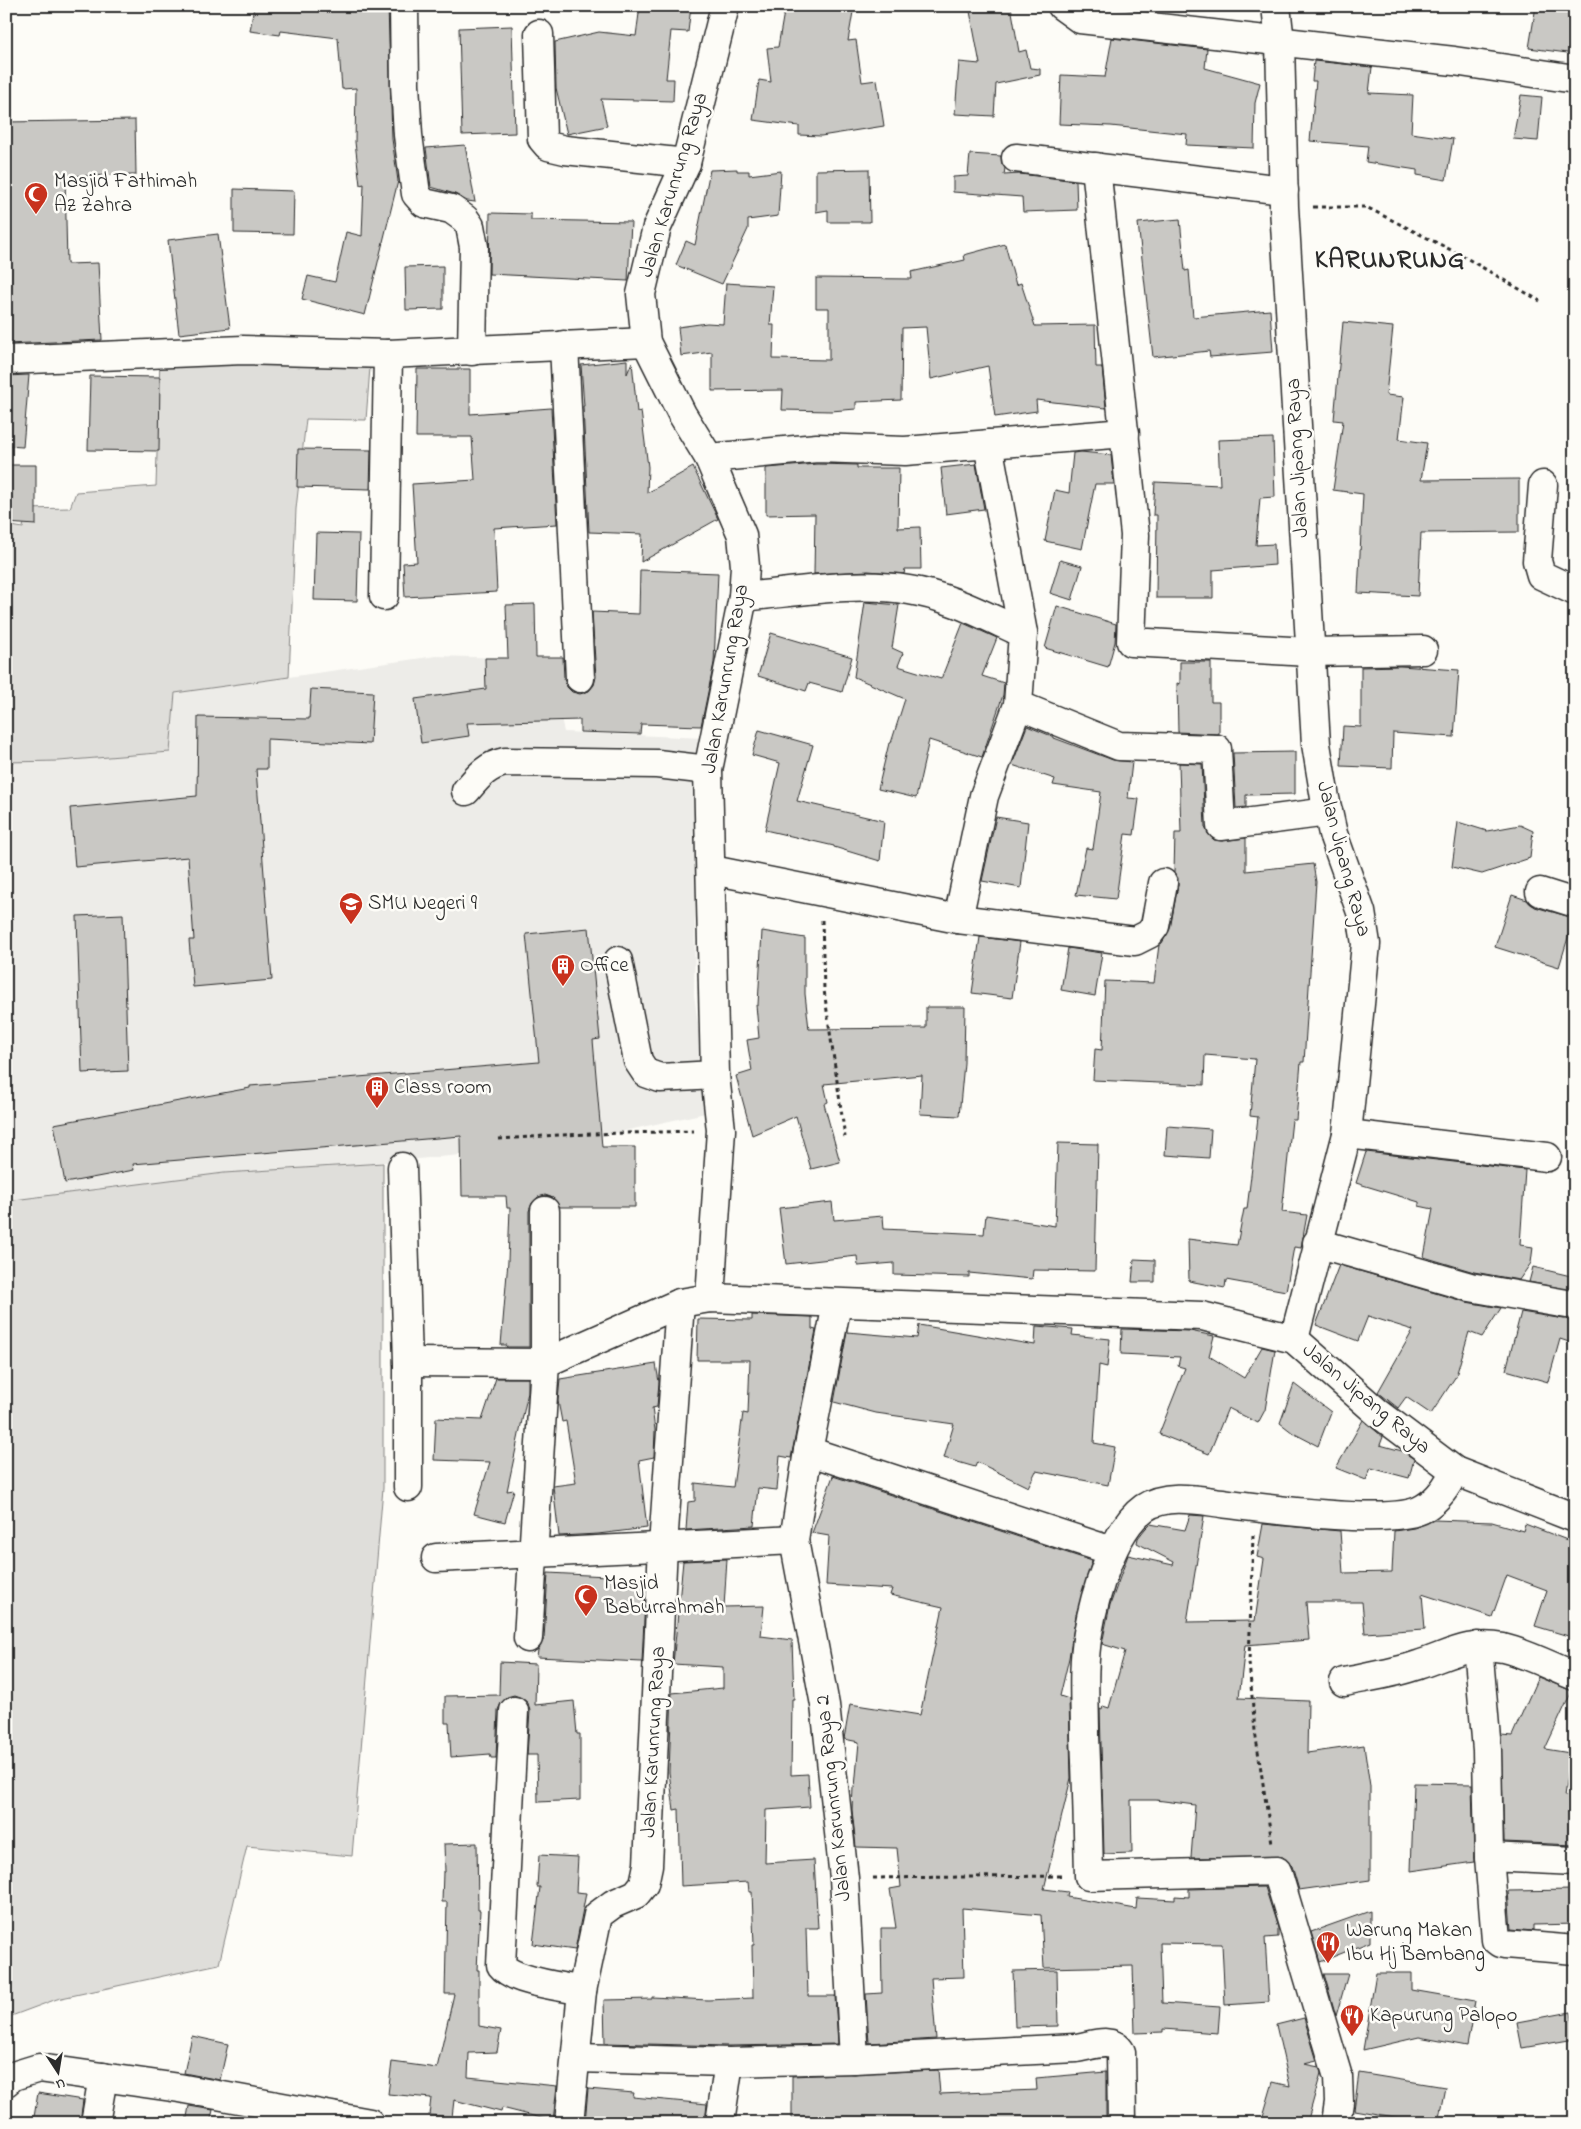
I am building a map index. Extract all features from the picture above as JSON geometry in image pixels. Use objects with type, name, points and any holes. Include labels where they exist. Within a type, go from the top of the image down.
[{"type":"street","points":[[404,6],[408,135],[416,194],[424,203],[452,208],[470,226],[474,247],[472,350]]},
{"type":"street","name":"Jalan Karunrung Raya","points":[[710,1298],[721,1130],[715,1075],[712,870],[708,770],[743,597],[745,566],[742,535],[709,458],[682,414],[646,342],[641,294],[657,227],[686,163],[725,6]]},
{"type":"street","points":[[1062,6],[1080,19],[1454,61],[1575,80]]},
{"type":"street","name":"Jalan Jipang Raya","points":[[1276,6],[1280,42],[1284,199],[1309,652],[1316,744],[1333,834],[1349,874],[1361,912],[1366,944],[1347,1134],[1317,1243],[1294,1339],[1378,1413],[1455,1471],[1575,1518]]},
{"type":"street","points":[[539,34],[542,139],[548,146],[564,150],[686,163]]},
{"type":"street","points":[[1016,158],[1096,167],[1284,199]]},
{"type":"street","points":[[1096,167],[1135,535],[1131,642],[1309,652],[1423,650]]},
{"type":"street","points":[[6,360],[243,350],[388,354],[646,342]]},
{"type":"street","points":[[564,345],[580,678]]},
{"type":"street","points":[[384,596],[388,354]]},
{"type":"street","points":[[709,458],[817,448],[905,451],[1125,433]]},
{"type":"street","points":[[958,919],[984,796],[1018,705],[1024,632],[988,444]]},
{"type":"street","points":[[1542,485],[1538,561],[1542,575],[1575,592]]},
{"type":"street","points":[[743,597],[869,586],[911,590],[946,600],[1024,632]]},
{"type":"street","points":[[1018,705],[1119,746],[1217,749],[1220,826],[1328,812]]},
{"type":"street","points":[[466,791],[483,770],[492,765],[505,762],[658,764],[708,770]]},
{"type":"street","points":[[712,870],[958,919],[1135,941],[1149,934],[1155,926],[1163,883]]},
{"type":"street","points":[[1540,892],[1575,903]]},
{"type":"street","points":[[618,961],[638,1061],[646,1073],[660,1078],[715,1075]]},
{"type":"street","points":[[1347,1134],[1547,1157]]},
{"type":"street","points":[[402,1167],[408,1362],[408,1487]]},
{"type":"street","points":[[528,1638],[545,1363],[545,1211]]},
{"type":"street","points":[[1317,1243],[1470,1287],[1568,1304]]},
{"type":"street","points":[[408,1362],[545,1363],[680,1303],[710,1298],[1202,1316],[1294,1339]]},
{"type":"street","name":"Jalan Karunrung Raya","points":[[569,2123],[582,1991],[598,1915],[613,1904],[636,1894],[644,1884],[648,1865],[663,1546],[680,1303]]},
{"type":"street","name":"Jalan Karunrung Raya 2","points":[[837,1304],[808,1451],[794,1540],[825,1705],[844,1878],[854,2059]]},
{"type":"street","points":[[808,1451],[1112,1552]]},
{"type":"street","points":[[1336,2123],[1339,2102],[1338,2077],[1276,1871],[1089,1876],[1084,1684],[1087,1644],[1099,1588],[1112,1552],[1131,1522],[1144,1508],[1162,1500],[1181,1499],[1372,1517],[1401,1516],[1423,1509],[1443,1492],[1455,1471]]},
{"type":"street","points":[[436,1558],[794,1540]]},
{"type":"street","points":[[1344,1682],[1417,1666],[1464,1648],[1478,1646],[1502,1648],[1520,1653],[1575,1676]]},
{"type":"street","points":[[1478,1646],[1487,1750],[1489,1857],[1496,1940],[1504,1944],[1575,1950]]},
{"type":"street","points":[[514,1711],[501,1965],[515,1976],[582,1991]]},
{"type":"street","points":[[1489,1857],[1575,1861]]},
{"type":"street","points":[[576,2058],[729,2062],[854,2059],[1076,2048],[1111,2042],[1118,2046],[1121,2052],[1122,2123]]},
{"type":"street","points":[[720,2123],[729,2062]]},
{"type":"street","points":[[6,2082],[13,2076],[39,2068],[103,2077],[250,2112],[370,2123]]},
{"type":"street","points":[[95,2123],[103,2077]]},
{"type":"path","points":[[1284,199],[1366,207],[1461,254],[1540,301]]},
{"type":"path","points":[[821,892],[824,990],[845,1137]]},
{"type":"path","points":[[499,1140],[560,1135],[721,1130]]},
{"type":"path","points":[[1253,1507],[1249,1662],[1255,1732],[1276,1871]]},
{"type":"path","points":[[844,1878],[1089,1876]]},
{"type":"shaded area","points":[[371,354],[366,420],[306,419],[296,509],[289,677],[175,693],[170,752],[59,761],[6,762],[6,525],[23,528],[26,509],[70,508],[76,492],[156,486],[160,357]]},
{"type":"shaded area","name":"SMU Negeri 9","points":[[436,656],[558,657],[559,707],[564,732],[704,738],[696,855],[694,995],[710,1112],[606,1135],[571,1147],[224,1173],[6,1201],[6,762],[59,761],[170,752],[175,693]]},
{"type":"shaded area","points":[[383,1163],[383,1488],[352,1856],[247,1846],[219,1964],[57,1999],[6,2018],[6,1201],[224,1173]]},
{"type":"building","points":[[254,6],[388,6],[392,139],[398,181],[365,315],[302,299],[308,276],[335,282],[346,232],[362,236],[364,184],[360,185],[355,142],[356,88],[342,89],[338,38],[281,31],[280,35],[250,31]]},
{"type":"building","points":[[640,6],[691,6],[688,32],[671,31],[666,79],[674,79],[673,101],[601,99],[607,126],[567,134],[556,88],[555,42],[599,32],[636,36]]},
{"type":"building","points":[[785,6],[854,6],[848,41],[856,40],[862,82],[877,80],[884,126],[821,136],[799,135],[799,126],[753,120],[759,80],[771,82],[767,48],[778,47]]},
{"type":"building","points":[[969,6],[1011,6],[1019,52],[1026,50],[1030,68],[1040,69],[1040,75],[996,84],[994,116],[955,114],[959,62],[980,64]]},
{"type":"building","points":[[1536,6],[1575,6],[1575,54],[1529,48]]},
{"type":"building","points":[[512,26],[515,133],[462,135],[459,28]]},
{"type":"building","points":[[1112,38],[1207,49],[1205,68],[1260,83],[1255,103],[1254,148],[1186,145],[1187,134],[1111,126],[1059,124],[1061,75],[1105,77]]},
{"type":"building","points":[[1314,61],[1372,67],[1369,93],[1413,95],[1411,133],[1453,139],[1446,180],[1417,175],[1417,170],[1366,162],[1368,146],[1310,141],[1316,81],[1312,81]]},
{"type":"building","points":[[1521,95],[1542,97],[1538,141],[1513,139]]},
{"type":"building","points":[[135,120],[136,175],[65,176],[67,264],[98,263],[102,340],[6,344],[6,122]]},
{"type":"building","points":[[465,145],[475,202],[467,201],[455,194],[431,187],[426,148]]},
{"type":"building","points":[[970,154],[1001,156],[1002,164],[1005,168],[1004,175],[1020,174],[1076,181],[1077,210],[1023,212],[1022,197],[953,192],[953,177],[968,176]]},
{"type":"building","points":[[737,169],[737,171],[749,171],[749,175],[781,171],[778,216],[748,220],[748,229],[722,284],[676,265],[686,241],[695,245],[710,170]]},
{"type":"building","points":[[869,169],[870,222],[828,222],[828,210],[816,212],[816,170]]},
{"type":"building","points":[[234,189],[294,191],[293,234],[234,233]]},
{"type":"building","points":[[490,213],[531,214],[531,220],[631,222],[628,281],[489,274]]},
{"type":"building","points":[[1180,219],[1185,271],[1189,270],[1193,317],[1270,310],[1273,352],[1210,357],[1209,351],[1153,357],[1138,223]]},
{"type":"building","points":[[218,234],[230,328],[179,334],[168,240]]},
{"type":"building","points":[[1005,244],[1016,285],[1021,283],[1035,326],[1095,325],[1096,367],[1102,367],[1106,408],[1036,400],[1037,411],[995,417],[988,366],[931,379],[926,327],[902,328],[901,400],[856,402],[856,409],[831,411],[782,410],[783,390],[712,391],[712,352],[681,356],[678,327],[707,323],[723,324],[726,283],[773,286],[770,325],[774,325],[773,359],[829,360],[829,308],[816,308],[816,278],[912,279],[911,272],[965,260],[964,255]]},
{"type":"building","points":[[443,266],[443,309],[406,310],[405,267]]},
{"type":"building","points":[[1343,322],[1393,327],[1386,395],[1404,397],[1399,439],[1427,443],[1421,480],[1519,479],[1519,532],[1421,533],[1418,596],[1358,593],[1363,494],[1333,490],[1343,421],[1334,420]]},
{"type":"building","points":[[627,360],[627,374],[632,362],[637,412],[641,411],[648,467],[647,493],[693,467],[718,519],[641,562],[642,534],[589,532],[581,365]]},
{"type":"building","points":[[417,369],[470,369],[470,414],[551,408],[557,524],[494,528],[497,592],[405,597],[403,563],[417,562],[412,484],[475,480],[472,437],[416,437]]},
{"type":"building","points":[[29,375],[23,447],[6,446],[6,376]]},
{"type":"building","points":[[90,376],[160,377],[159,451],[88,450]]},
{"type":"building","points":[[1273,438],[1275,497],[1260,498],[1256,545],[1274,544],[1275,565],[1213,570],[1213,598],[1156,598],[1157,515],[1153,515],[1155,482],[1220,485],[1218,440]]},
{"type":"building","points":[[298,449],[371,450],[370,489],[297,487]]},
{"type":"building","points":[[1073,453],[1111,455],[1114,484],[1095,484],[1082,549],[1045,541],[1055,490],[1069,493]]},
{"type":"building","points":[[817,464],[857,465],[857,468],[899,468],[898,528],[920,527],[921,569],[905,569],[904,574],[868,571],[814,574],[815,514],[766,515],[766,468]]},
{"type":"building","points":[[976,464],[984,509],[946,514],[941,468]]},
{"type":"building","points":[[6,465],[36,465],[36,525],[6,523]]},
{"type":"building","points":[[316,533],[359,534],[357,601],[314,600]]},
{"type":"building","points":[[1060,560],[1082,566],[1072,600],[1050,593]]},
{"type":"building","points":[[640,570],[718,573],[714,663],[701,726],[641,724],[640,734],[580,732],[580,720],[467,723],[469,736],[421,743],[415,699],[486,689],[485,658],[508,658],[506,605],[535,604],[536,657],[563,657],[564,679],[567,687],[572,692],[580,694],[589,691],[594,685],[596,677],[592,612],[639,614]]},
{"type":"building","points":[[865,602],[899,605],[892,648],[903,653],[898,666],[941,679],[963,623],[997,638],[982,676],[1004,683],[1003,695],[982,757],[929,740],[916,798],[878,789],[889,743],[891,743],[905,699],[854,677]]},
{"type":"building","points":[[1057,606],[1116,624],[1115,642],[1108,667],[1045,648]]},
{"type":"building","points":[[771,633],[852,657],[842,692],[809,683],[806,691],[758,676]]},
{"type":"building","points":[[1180,662],[1211,662],[1211,702],[1219,702],[1219,734],[1178,732],[1177,683],[1180,684]]},
{"type":"building","points":[[1400,666],[1459,670],[1454,737],[1393,733],[1392,768],[1341,766],[1343,726],[1361,727],[1361,667]]},
{"type":"building","points":[[311,689],[373,692],[370,744],[267,739],[267,769],[256,769],[272,980],[193,987],[189,940],[194,940],[188,857],[75,867],[70,808],[197,796],[198,717],[309,719]]},
{"type":"building","points":[[1027,726],[1113,760],[1132,762],[1128,798],[1139,799],[1134,835],[1125,834],[1116,899],[1076,895],[1086,848],[1093,849],[1101,792],[1053,785],[1055,779],[1012,765]]},
{"type":"building","points":[[759,730],[813,745],[797,801],[884,821],[880,861],[834,846],[765,830],[780,763],[752,755]]},
{"type":"building","points":[[1295,752],[1295,794],[1246,795],[1246,807],[1236,808],[1233,753]]},
{"type":"building","points":[[1179,763],[1202,764],[1205,827],[1208,834],[1214,840],[1223,841],[1246,838],[1246,871],[1313,864],[1316,882],[1304,1062],[1301,1062],[1296,1120],[1292,1120],[1282,1212],[1307,1215],[1301,1248],[1294,1247],[1286,1291],[1226,1280],[1225,1288],[1189,1281],[1188,1239],[1237,1245],[1244,1209],[1247,1209],[1258,1117],[1250,1116],[1255,1059],[1205,1055],[1204,1085],[1093,1080],[1095,1049],[1102,1050],[1105,981],[1154,983],[1159,945],[1170,929],[1178,885],[1178,878],[1174,872],[1175,833],[1181,833]]},
{"type":"building","points":[[996,817],[1028,822],[1021,888],[982,881]]},
{"type":"building","points":[[1458,822],[1487,831],[1520,825],[1533,831],[1530,858],[1482,874],[1452,867]]},
{"type":"building","points":[[1512,895],[1527,900],[1535,907],[1574,918],[1559,967],[1495,947]]},
{"type":"building","points":[[123,914],[128,1071],[82,1073],[77,916]]},
{"type":"building","points":[[589,928],[600,1039],[593,1040],[602,1147],[635,1147],[635,1207],[560,1207],[553,1198],[545,1195],[538,1197],[532,1203],[529,1211],[529,1347],[506,1347],[507,1345],[501,1345],[510,1208],[507,1208],[506,1196],[462,1196],[461,1136],[133,1164],[134,1170],[65,1183],[54,1124],[250,1088],[250,1086],[539,1062],[526,934]]},
{"type":"building","points":[[762,931],[805,938],[805,994],[809,1029],[926,1028],[926,1007],[965,1007],[964,1063],[959,1116],[920,1114],[922,1075],[824,1084],[828,1102],[824,1104],[840,1162],[811,1169],[796,1116],[752,1135],[736,1076],[752,1071],[747,1040],[759,1038],[756,1005],[758,1005]]},
{"type":"building","points":[[980,937],[1020,942],[1012,998],[972,993]]},
{"type":"building","points":[[1068,948],[1102,953],[1095,996],[1061,990]]},
{"type":"building","points":[[1167,1126],[1211,1129],[1209,1158],[1165,1155]]},
{"type":"building","points":[[1058,1143],[1098,1144],[1095,1271],[1033,1270],[1032,1279],[969,1273],[969,1277],[894,1275],[894,1263],[858,1266],[857,1256],[786,1264],[779,1208],[832,1202],[834,1220],[883,1216],[884,1229],[984,1234],[986,1215],[1055,1226]]},
{"type":"building","points":[[1366,1152],[1525,1170],[1520,1245],[1533,1247],[1531,1263],[1519,1280],[1474,1272],[1424,1257],[1433,1209],[1419,1206],[1419,1202],[1356,1183]]},
{"type":"building","points":[[1134,1259],[1155,1260],[1155,1282],[1132,1282]]},
{"type":"building","points":[[1339,1265],[1466,1302],[1501,1308],[1482,1337],[1469,1332],[1456,1376],[1431,1414],[1406,1397],[1398,1408],[1378,1392],[1413,1330],[1368,1316],[1358,1341],[1316,1325]]},
{"type":"building","points":[[1533,1267],[1575,1277],[1575,1291],[1529,1282]]},
{"type":"building","points":[[1521,1312],[1564,1319],[1575,1317],[1575,1344],[1560,1339],[1548,1382],[1506,1370]]},
{"type":"building","points":[[752,1315],[812,1317],[812,1329],[816,1330],[791,1458],[780,1456],[777,1490],[758,1488],[754,1526],[686,1530],[688,1502],[695,1501],[695,1483],[733,1487],[743,1413],[748,1414],[750,1360],[697,1360],[698,1319],[752,1320]]},
{"type":"building","points":[[919,1325],[1035,1345],[1036,1326],[1073,1329],[1072,1335],[1110,1339],[1107,1367],[1099,1365],[1094,1443],[1115,1447],[1108,1485],[1036,1471],[1028,1487],[977,1462],[975,1467],[944,1458],[954,1424],[876,1413],[834,1402],[847,1332],[917,1338]]},
{"type":"building","points":[[1122,1329],[1190,1331],[1214,1336],[1209,1356],[1244,1378],[1262,1347],[1275,1350],[1265,1410],[1258,1423],[1228,1408],[1209,1454],[1159,1434],[1185,1368],[1178,1366],[1180,1357],[1121,1354]]},
{"type":"building","points":[[656,1364],[659,1382],[657,1407],[652,1408],[655,1430],[654,1457],[639,1460],[647,1528],[598,1534],[559,1536],[553,1486],[576,1483],[566,1421],[562,1422],[558,1401],[560,1379]]},
{"type":"building","points":[[496,1378],[528,1378],[528,1392],[507,1491],[514,1490],[505,1522],[474,1514],[490,1462],[434,1460],[436,1418],[482,1420]]},
{"type":"building","points":[[1294,1384],[1331,1412],[1318,1446],[1293,1433],[1280,1423]]},
{"type":"building","points":[[1363,1420],[1383,1437],[1380,1445],[1402,1451],[1414,1459],[1409,1478],[1371,1468],[1366,1480],[1336,1468]]},
{"type":"building","points":[[833,1476],[1092,1561],[1076,1615],[1060,1696],[1069,1699],[1071,1778],[1044,1889],[1068,1892],[1067,1897],[1136,1909],[1137,1898],[1175,1900],[1175,1896],[1189,1897],[1189,1889],[1265,1887],[1278,1928],[1278,1937],[1265,1938],[1269,2002],[1225,2005],[1222,1944],[1160,1943],[1162,2003],[1220,2007],[1218,2033],[1163,2029],[1163,2032],[1135,2033],[1133,1966],[1044,1968],[1041,1915],[962,1908],[964,1977],[931,1978],[936,2039],[869,2043],[866,1994],[882,1993],[881,1928],[896,1928],[890,1889],[901,1887],[897,1848],[856,1847],[852,1810],[859,1742],[844,1739],[850,1704],[920,1715],[943,1607],[890,1595],[892,1589],[826,1585],[829,1536],[812,1533]]},
{"type":"building","points":[[1190,1515],[1204,1516],[1187,1622],[1255,1621],[1264,1559],[1257,1557],[1263,1524],[1340,1531],[1343,1573],[1392,1572],[1394,1531],[1414,1528],[1434,1520],[1492,1522],[1523,1531],[1525,1524],[1575,1543],[1575,1638],[1535,1626],[1547,1590],[1507,1575],[1492,1617],[1422,1594],[1425,1629],[1365,1633],[1362,1602],[1306,1602],[1309,1640],[1245,1645],[1239,1698],[1308,1701],[1307,1753],[1364,1745],[1370,1786],[1370,1880],[1299,1890],[1292,1866],[1283,1857],[1191,1858],[1195,1805],[1156,1800],[1131,1800],[1132,1853],[1104,1854],[1100,1709],[1102,1710],[1103,1706],[1109,1708],[1125,1651],[1102,1644],[1110,1605],[1128,1555],[1173,1565],[1174,1562],[1137,1543],[1138,1538],[1145,1529],[1150,1524],[1185,1530]]},
{"type":"building","points":[[727,1559],[724,1607],[764,1606],[761,1636],[792,1640],[794,1699],[792,1699],[791,1775],[808,1774],[810,1807],[766,1810],[765,1863],[814,1860],[818,1928],[806,1928],[808,1996],[835,1996],[838,2044],[729,2046],[605,2043],[604,2000],[652,1999],[652,1997],[708,2000],[753,1998],[752,1892],[749,1892],[748,1882],[681,1886],[679,1809],[674,1810],[669,1772],[672,1693],[723,1688],[723,1667],[673,1664],[683,1561]]},
{"type":"building","name":"Masjid Baburrahmah","points":[[548,1573],[646,1578],[642,1662],[537,1657],[538,1650],[544,1639]]},
{"type":"building","points":[[500,1662],[536,1664],[535,1705],[574,1701],[577,1734],[580,1734],[580,1800],[538,1802],[537,1755],[527,1755],[530,1711],[528,1703],[514,1695],[507,1697],[501,1703],[498,1710],[496,1758],[491,1758],[490,1754],[451,1757],[449,1723],[445,1723],[445,1696],[499,1695]]},
{"type":"building","points":[[1538,1677],[1572,1691],[1545,1749],[1570,1753],[1564,1796],[1575,1795],[1575,1845],[1504,1842],[1501,1735],[1512,1736]]},
{"type":"building","points":[[1414,1783],[1472,1784],[1474,1862],[1411,1871]]},
{"type":"building","points":[[477,1843],[478,1910],[480,1910],[477,1970],[479,1970],[479,2026],[501,2030],[497,2052],[469,2053],[468,2077],[557,2086],[553,2121],[502,2108],[501,2112],[454,2100],[452,2117],[429,2115],[431,2098],[388,2094],[392,2062],[437,2068],[454,1994],[445,1994],[447,1902],[442,1902],[443,1872],[445,1872],[444,1844]]},
{"type":"building","points":[[539,1855],[578,1857],[576,1892],[586,1893],[575,1950],[533,1944],[540,1887],[537,1887]]},
{"type":"building","points":[[1574,1890],[1575,1924],[1533,1925],[1533,1931],[1511,1929],[1508,1891]]},
{"type":"building","points":[[1370,1911],[1370,1942],[1320,1962],[1311,1932]]},
{"type":"building","points":[[1057,1970],[1058,2026],[1015,2027],[1013,1971]]},
{"type":"building","points":[[1376,1973],[1412,1973],[1412,1990],[1475,2001],[1467,2046],[1419,2037],[1363,2050]]},
{"type":"building","points":[[1324,1974],[1348,1974],[1336,2016]]},
{"type":"building","points":[[1571,2012],[1575,2039],[1522,2048],[1517,2022]]},
{"type":"building","points":[[1304,2018],[1317,2061],[1304,2064],[1319,2067],[1321,2073],[1307,2123],[1261,2123],[1273,2082],[1290,2086],[1276,2025]]},
{"type":"building","points":[[192,2036],[228,2044],[220,2080],[184,2073]]},
{"type":"building","points":[[938,2070],[940,2094],[1037,2090],[1036,2078],[1106,2072],[1106,2123],[792,2123],[792,2076]]},
{"type":"building","points":[[1359,2073],[1445,2087],[1438,2123],[1412,2123],[1412,2120],[1354,2110]]},
{"type":"building","points":[[588,2089],[634,2093],[633,2097],[707,2104],[705,2123],[585,2123]]},
{"type":"building","points":[[38,2093],[83,2100],[80,2123],[33,2123]]},
{"type":"building","points":[[189,2106],[213,2110],[210,2123],[186,2123]]},
{"type":"place","name":"Masjid Fathimah Az Zahra","points":[[36,215]]},
{"type":"place","name":"SMU Negeri 9","points":[[351,925]]},
{"type":"place","name":"Office","points":[[563,987]]},
{"type":"place","name":"Class room","points":[[377,1109]]},
{"type":"place","name":"Masjid Baburrahmah","points":[[586,1617]]},
{"type":"place","name":"Warung Makan Ibu Hj Bambang","points":[[1328,1964]]},
{"type":"place","name":"Kapurung Palopo","points":[[1352,2037]]},
{"type":"district","name":"KARUNRUNG","points":[[1390,261]]}]
